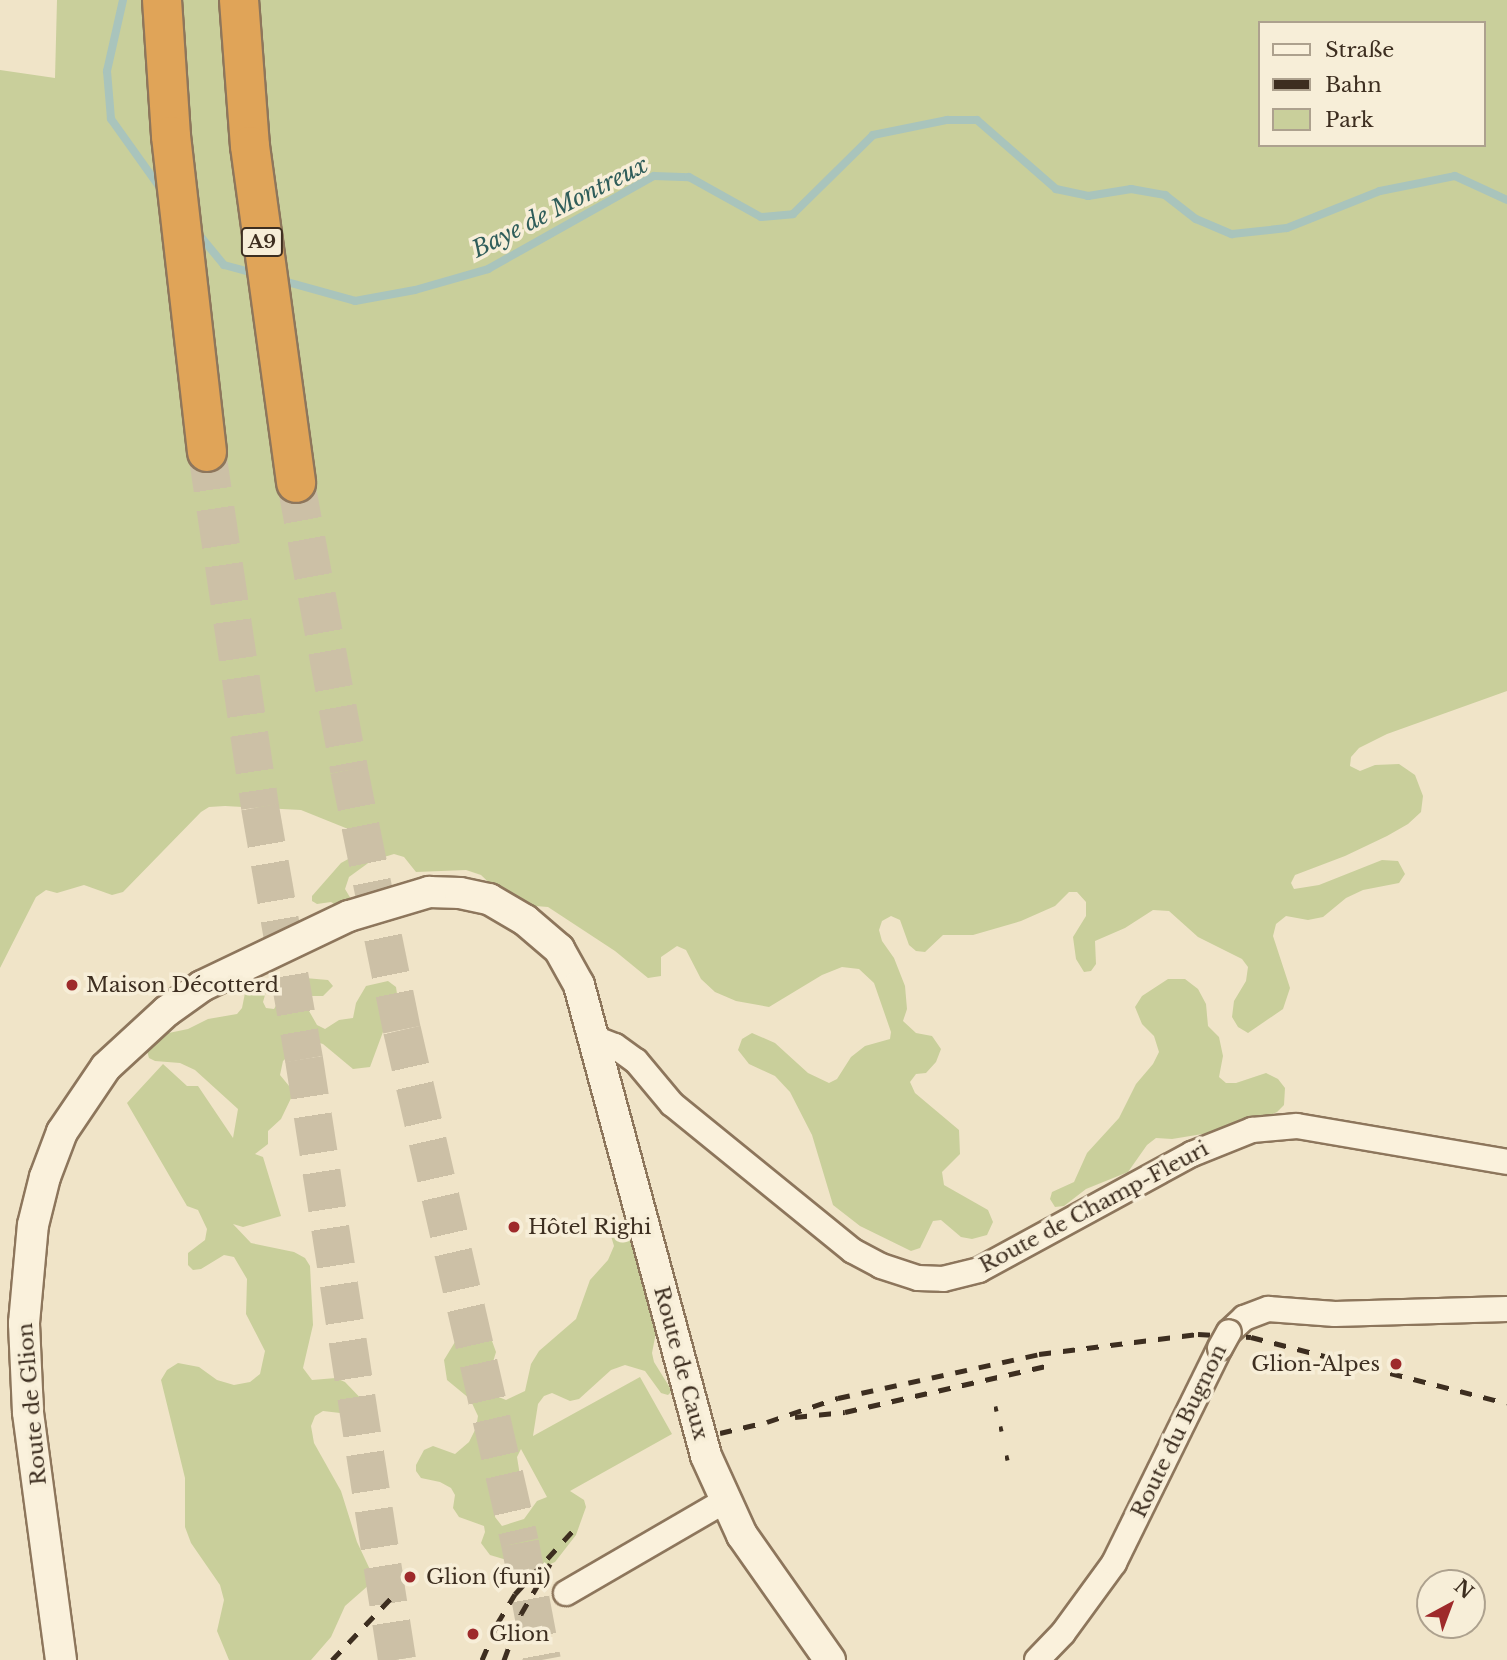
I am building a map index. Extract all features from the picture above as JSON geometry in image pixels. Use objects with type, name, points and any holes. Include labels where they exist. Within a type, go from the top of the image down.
[{"type":"highway","points":[[162,0],[172,136],[207,452]]},
{"type":"highway","name":"A9","points":[[239,0],[250,146],[272,324],[296,483]]},
{"type":"street","name":"Route de Glion","points":[[61,1660],[28,1412],[24,1323],[33,1226],[45,1177],[62,1132],[106,1067],[167,1011],[202,986],[349,916],[429,891],[460,893],[489,899],[525,920],[559,949],[579,985],[594,1038]]},
{"type":"street","name":"Route de Champ-Fleuri","points":[[594,1038],[615,1046],[636,1061],[671,1104],[853,1251],[881,1266],[918,1278],[943,1279],[979,1270],[1192,1154],[1252,1130],[1297,1126],[1507,1162]]},
{"type":"street","name":"Route de Caux","points":[[594,1038],[706,1456],[742,1535],[830,1660]]},
{"type":"street","name":"Route du Bugnon","points":[[1037,1660],[1063,1633],[1114,1563],[1224,1339],[1234,1327],[1256,1312],[1275,1309],[1335,1314],[1507,1309]]},
{"type":"street","points":[[566,1594],[725,1501]]},
{"type":"green space","points":[[57,0],[1507,0],[1507,691],[1387,734],[1359,748],[1351,757],[1350,766],[1360,771],[1375,765],[1399,764],[1415,775],[1423,796],[1421,812],[1408,824],[1387,836],[1295,875],[1291,883],[1294,889],[1319,885],[1382,860],[1398,861],[1405,874],[1399,883],[1363,890],[1346,898],[1323,917],[1308,920],[1286,916],[1276,924],[1273,936],[1290,988],[1283,1009],[1248,1033],[1238,1027],[1232,1017],[1234,1001],[1246,981],[1248,967],[1242,959],[1198,937],[1169,911],[1153,910],[1125,928],[1095,941],[1096,964],[1091,971],[1084,972],[1076,959],[1073,937],[1086,916],[1086,902],[1077,892],[1069,892],[1055,906],[1021,921],[973,935],[943,935],[925,952],[916,951],[909,945],[900,920],[891,916],[882,921],[879,930],[882,941],[894,958],[905,986],[907,1009],[903,1021],[916,1033],[932,1036],[941,1049],[936,1062],[926,1073],[916,1074],[910,1082],[915,1093],[959,1130],[960,1154],[942,1172],[944,1185],[988,1210],[993,1222],[987,1235],[972,1239],[961,1237],[941,1220],[933,1221],[920,1248],[911,1251],[860,1226],[833,1205],[812,1135],[790,1092],[775,1076],[749,1064],[738,1050],[742,1039],[752,1033],[775,1043],[808,1073],[829,1083],[837,1079],[851,1057],[865,1046],[890,1039],[891,1032],[874,983],[859,969],[842,967],[822,975],[769,1007],[736,1001],[715,992],[701,979],[686,950],[677,946],[661,957],[661,976],[648,978],[615,951],[548,907],[523,905],[500,893],[481,875],[466,870],[416,872],[404,857],[394,854],[371,861],[349,877],[345,889],[354,904],[342,909],[331,902],[317,904],[312,901],[312,896],[341,863],[370,847],[372,842],[368,837],[301,810],[225,806],[209,807],[201,812],[123,892],[112,895],[84,885],[57,893],[46,890],[36,897],[0,968],[0,70],[55,78]]},
{"type":"green space","points":[[305,978],[328,980],[333,986],[323,996],[309,996],[305,1004],[317,1025],[325,1029],[339,1020],[353,1018],[356,1003],[366,986],[388,981],[396,987],[397,994],[370,1067],[353,1069],[323,1044],[316,1042],[292,1052],[283,1061],[280,1075],[294,1092],[281,1119],[268,1131],[268,1144],[255,1154],[263,1157],[281,1216],[243,1227],[233,1224],[251,1243],[294,1252],[305,1258],[310,1266],[313,1325],[303,1368],[312,1380],[336,1378],[345,1382],[369,1407],[366,1416],[323,1411],[315,1416],[311,1426],[314,1443],[341,1491],[357,1542],[373,1576],[370,1584],[345,1606],[331,1637],[311,1660],[229,1660],[217,1631],[224,1600],[220,1585],[191,1543],[185,1527],[185,1478],[161,1380],[167,1370],[178,1363],[199,1367],[217,1380],[234,1385],[250,1382],[260,1374],[265,1351],[246,1314],[247,1279],[234,1257],[224,1255],[201,1269],[193,1270],[188,1265],[188,1253],[205,1240],[207,1229],[198,1210],[187,1206],[127,1103],[163,1064],[187,1086],[198,1086],[233,1138],[238,1109],[195,1070],[180,1063],[155,1061],[149,1058],[146,1047],[159,1035],[188,1029],[208,1019],[237,1014],[242,1008],[246,988],[254,981],[264,983],[267,988],[263,1002],[266,1008],[274,1009],[287,986]]},
{"type":"green space","points":[[1168,979],[1185,979],[1198,989],[1206,1004],[1208,1026],[1219,1037],[1223,1056],[1219,1077],[1226,1083],[1236,1083],[1266,1073],[1278,1079],[1285,1088],[1284,1105],[1277,1112],[1253,1123],[1172,1139],[1156,1138],[1147,1145],[1128,1172],[1086,1189],[1064,1206],[1055,1207],[1050,1199],[1052,1192],[1074,1182],[1087,1153],[1119,1118],[1136,1084],[1153,1064],[1159,1052],[1154,1036],[1142,1024],[1135,1007],[1142,996]]},
{"type":"green space","points":[[623,1224],[631,1228],[658,1322],[652,1353],[654,1362],[672,1391],[668,1395],[661,1393],[645,1371],[625,1365],[611,1370],[579,1399],[570,1401],[552,1393],[544,1396],[538,1404],[533,1436],[640,1377],[672,1434],[570,1491],[584,1500],[586,1507],[576,1535],[555,1562],[541,1568],[530,1567],[490,1555],[481,1543],[484,1526],[459,1517],[453,1508],[455,1495],[451,1488],[440,1482],[421,1478],[416,1471],[416,1465],[424,1450],[433,1446],[455,1454],[469,1442],[476,1428],[478,1416],[470,1399],[447,1380],[444,1360],[461,1332],[479,1331],[492,1341],[496,1352],[490,1372],[490,1384],[496,1396],[506,1400],[525,1391],[531,1364],[539,1351],[576,1319],[590,1280],[608,1260],[614,1246],[611,1236],[616,1227]],"holes":[[[521,1449],[547,1497],[537,1501],[524,1519],[502,1526],[495,1517],[496,1507],[518,1493],[521,1482],[517,1457]]]},
{"type":"waterway","name":"Baye de Montreux","points":[[123,0],[107,71],[111,119],[163,192]]},
{"type":"waterway","name":"Baye de Montreux","points":[[280,280],[355,301],[415,290],[488,269],[654,176],[689,177],[761,217],[793,214],[873,135],[947,120],[977,120],[1056,189],[1088,196],[1131,189],[1165,195],[1196,219],[1232,234],[1287,228],[1380,191],[1455,176],[1507,200]]},
{"type":"waterway","name":"Baye de Montreux","points":[[196,231],[224,265],[258,274]]},
{"type":"tunnel","points":[[207,452],[260,807],[304,1059],[397,1660]]},
{"type":"tunnel","points":[[296,483],[349,770],[402,1030],[520,1543],[542,1660]]},
{"type":"railway","points":[[720,1433],[767,1422],[838,1398],[1039,1354],[1198,1334],[1251,1337],[1507,1403]]},
{"type":"railway","points":[[795,1417],[845,1412],[1055,1364]]},
{"type":"railway","points":[[994,1409],[998,1408]]},
{"type":"railway","points":[[999,1429],[1003,1428]]},
{"type":"railway","points":[[1005,1458],[1009,1457]]},
{"type":"railway","points":[[482,1660],[497,1624],[515,1594],[579,1524]]},
{"type":"railway","points":[[504,1660],[521,1614],[550,1564]]},
{"type":"railway","points":[[332,1660],[391,1598]]},
{"type":"place","name":"Maison Décotterd","points":[[72,985]]},
{"type":"place","name":"Hôtel Righi","points":[[514,1227]]},
{"type":"place","name":"Glion-Alpes","points":[[1396,1364]]},
{"type":"place","name":"Glion (funi)","points":[[410,1577]]},
{"type":"place","name":"Glion","points":[[473,1634]]}]
